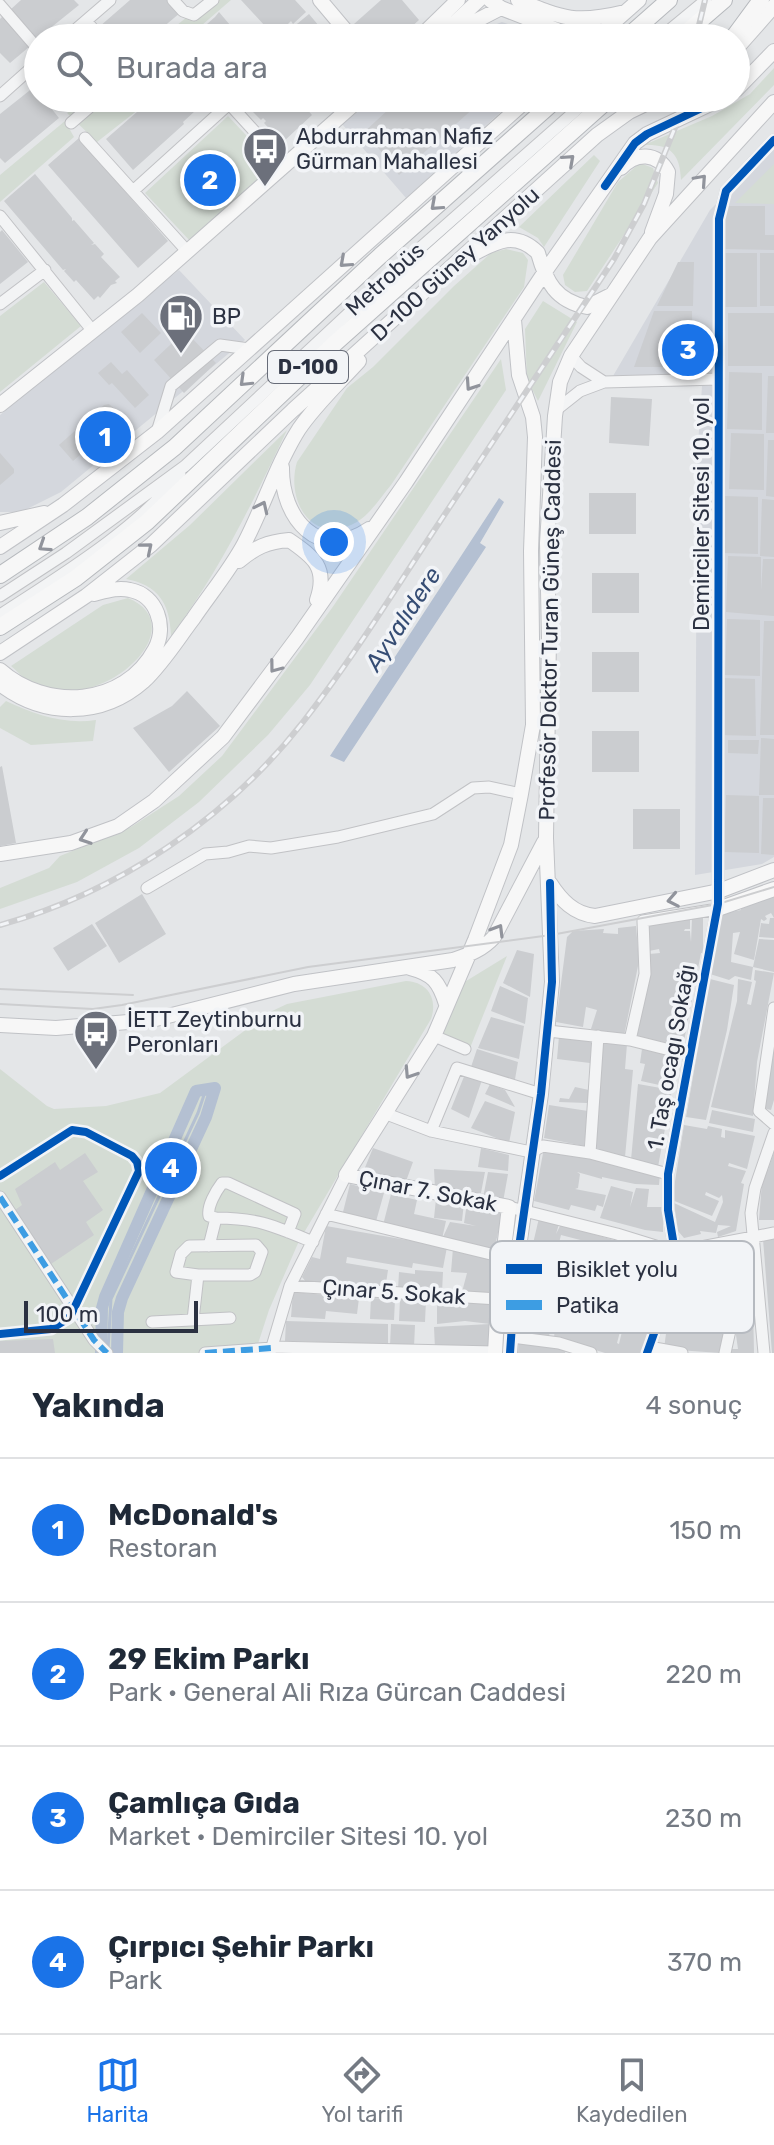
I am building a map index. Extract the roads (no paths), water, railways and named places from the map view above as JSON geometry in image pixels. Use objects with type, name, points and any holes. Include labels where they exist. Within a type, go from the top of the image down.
[{"type":"highway","points":[[642,24],[669,0]]},
{"type":"highway","points":[[696,24],[724,0]]},
{"type":"highway","points":[[743,24],[761,0]]},
{"type":"highway","name":"D-100","points":[[0,575],[87,517],[145,473],[380,256],[542,112]]},
{"type":"highway","name":"D-100","points":[[0,627],[76,578],[147,522],[333,345],[594,112]]},
{"type":"main road","points":[[320,0],[340,24]]},
{"type":"main road","points":[[433,24],[458,0]]},
{"type":"main road","points":[[455,24],[479,0]]},
{"type":"main road","points":[[518,0],[560,17],[577,20],[625,12]]},
{"type":"main road","points":[[612,24],[639,0]]},
{"type":"main road","points":[[463,24],[495,4],[545,24]]},
{"type":"main road","points":[[750,33],[774,6]]},
{"type":"main road","points":[[750,76],[774,51]]},
{"type":"main road","points":[[650,238],[774,102]]},
{"type":"main road","points":[[0,405],[138,295],[346,112]]},
{"type":"main road","points":[[0,547],[63,505],[157,432],[513,112]]},
{"type":"main road","name":"D-100 Güney Yanyolu","points":[[0,653],[86,596],[187,514],[293,410],[449,268],[597,135],[629,112]]},
{"type":"main road","points":[[0,854],[83,839],[118,826],[154,801],[223,737],[406,482],[544,273],[635,143],[693,112]]},
{"type":"main road","points":[[605,186],[626,163],[636,157],[654,158],[664,165],[669,183],[650,238]]},
{"type":"main road","name":"Profesör Doktor Turan Güneş Caddesi","points":[[550,883],[546,838],[547,543],[560,382],[571,356],[650,238]]},
{"type":"main road","points":[[449,268],[500,240],[518,239],[538,253],[544,273],[566,302],[587,307],[613,294]]},
{"type":"main road","points":[[346,1175],[434,1036],[511,845],[533,725],[531,551],[535,437],[533,417],[519,375],[514,320]]},
{"type":"main road","points":[[0,684],[34,703],[67,710],[98,707],[125,696],[161,663],[224,575],[253,526],[282,459],[300,427],[359,362],[371,339]]},
{"type":"main road","points":[[282,459],[288,509],[308,531],[329,542],[356,537],[373,526]]},
{"type":"main road","points":[[0,523],[32,517],[63,505]]},
{"type":"main road","points":[[224,575],[254,548],[269,541],[289,540],[304,550],[319,565],[323,584],[297,638]]},
{"type":"main road","points":[[0,670],[38,694],[78,698],[107,691],[133,675],[154,651],[159,640],[159,616],[155,607],[141,593],[130,589],[86,596]]},
{"type":"main road","points":[[0,1025],[56,1028],[152,1020],[294,984],[467,955],[484,949],[494,937],[546,838]]},
{"type":"main road","points":[[511,845],[524,858],[539,853]]},
{"type":"main road","points":[[550,883],[561,900],[587,915],[595,916],[719,891],[774,870]]},
{"type":"main road","points":[[520,1241],[548,1031],[552,982],[550,883]]},
{"type":"main road","points":[[718,909],[774,889]]},
{"type":"main road","points":[[404,967],[427,972],[437,980],[446,1004]]},
{"type":"main road","name":"Çınar 7. Sokak","points":[[346,1175],[509,1207]]},
{"type":"main road","points":[[505,1241],[509,1207]]},
{"type":"main road","points":[[510,1353],[512,1333]]},
{"type":"street","points":[[82,24],[110,0]]},
{"type":"street","points":[[173,0],[183,11],[194,15],[213,0]]},
{"type":"street","points":[[675,24],[700,0]]},
{"type":"street","points":[[677,24],[706,0]]},
{"type":"street","points":[[0,5],[24,33]]},
{"type":"street","points":[[86,21],[89,24]]},
{"type":"street","points":[[0,96],[24,75]]},
{"type":"street","points":[[71,123],[84,112]]},
{"type":"street","points":[[134,190],[215,112]]},
{"type":"street","points":[[236,112],[286,166]]},
{"type":"street","name":"Metrobüs","points":[[0,596],[66,553],[185,466],[382,282],[574,112]]},
{"type":"street","points":[[85,138],[187,251]]},
{"type":"street","name":"Demirciler Sitesi 10. yol","points":[[718,909],[719,219],[726,191],[774,140]]},
{"type":"street","points":[[0,216],[92,330]]},
{"type":"street","points":[[0,304],[45,270]]},
{"type":"street","points":[[157,432],[171,386],[220,345],[249,349]]},
{"type":"street","points":[[571,356],[581,367],[604,382]]},
{"type":"street","points":[[556,410],[580,391],[604,382],[719,379]]},
{"type":"street","name":"Metrobüs","points":[[0,615],[75,566],[136,518],[174,482],[185,466]]},
{"type":"street","points":[[147,888],[205,854],[249,846],[271,848],[338,837],[433,814],[473,788],[489,787],[521,794]]},
{"type":"street","points":[[630,1040],[645,974],[643,921],[718,909]]},
{"type":"street","name":"1. Taş ocagı Sokağı","points":[[673,1241],[668,1210],[668,1174],[718,909]]},
{"type":"street","points":[[774,1008],[759,1111],[774,1124]]},
{"type":"street","points":[[548,1031],[630,1040],[690,1055]]},
{"type":"street","points":[[434,1036],[465,1049]]},
{"type":"street","points":[[590,1153],[598,1036]]},
{"type":"street","points":[[431,1131],[457,1068],[541,1094]]},
{"type":"street","points":[[384,1113],[431,1131],[531,1152],[543,1146],[590,1153],[668,1174]]},
{"type":"street","points":[[764,1353],[751,1213],[755,1188],[774,1133]]},
{"type":"street","points":[[271,1349],[290,1286],[346,1175]]},
{"type":"street","points":[[288,1232],[295,1214],[228,1183],[222,1183],[218,1188],[208,1211],[209,1216],[216,1218],[259,1220],[288,1232],[313,1242]]},
{"type":"street","points":[[0,1197],[105,1352]]},
{"type":"street","points":[[509,1207],[635,1241]]},
{"type":"street","points":[[326,1214],[490,1254]]},
{"type":"street","points":[[209,1246],[216,1218]]},
{"type":"street","points":[[737,1241],[774,1233]]},
{"type":"street","points":[[256,1245],[262,1252],[255,1272],[250,1275],[176,1272],[181,1254],[189,1246],[209,1246],[256,1245]]},
{"type":"street","points":[[193,1320],[198,1275]]},
{"type":"street","name":"Çınar 5. Sokak","points":[[290,1286],[490,1298]]},
{"type":"street","points":[[152,1322],[230,1318]]},
{"type":"street","points":[[725,1353],[729,1333]]},
{"type":"street","points":[[512,1337],[559,1343],[591,1353]]},
{"type":"street","points":[[205,1353],[271,1349],[495,1352]]},
{"type":"street","points":[[648,1350],[682,1353]]},
{"type":"water","points":[[499,498],[504,502],[480,543],[486,547],[344,762],[330,756]]},
{"type":"waterway","name":"Ayvalıdere","points":[[101,1353],[105,1297],[196,1091],[215,1088],[206,1117],[122,1298],[118,1312],[117,1353]]},
{"type":"waterway","name":"Ayvalıdere","points":[[108,1349],[111,1299],[198,1113],[206,1089]]},
{"type":"tram line","points":[[0,1004],[93,1009],[122,1005],[308,967],[551,935],[718,904],[774,887]]},
{"type":"tram line","points":[[0,989],[133,995]]},
{"type":"railway","points":[[699,24],[705,0]]},
{"type":"railway","points":[[0,925],[86,893],[167,848],[240,790],[303,722],[370,628],[614,259],[644,204],[681,112]]},
{"type":"place","name":"29 Ekim Parkı","points":[[210,180]]},
{"type":"place","name":"Abdurrahman Nafiz Gürman Mahallesi","points":[[265,188]]},
{"type":"place","name":"Çamlıça Gıda","points":[[688,350]]},
{"type":"place","name":"BP","points":[[181,355]]},
{"type":"place","name":"McDonald's","points":[[105,437]]},
{"type":"place","name":"İETT Zeytinburnu Peronları","points":[[96,1071]]},
{"type":"place","name":"Çırpıcı Şehir Parkı","points":[[171,1168]]}]
